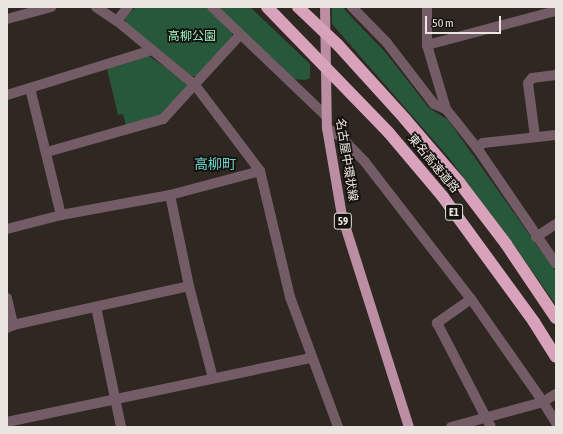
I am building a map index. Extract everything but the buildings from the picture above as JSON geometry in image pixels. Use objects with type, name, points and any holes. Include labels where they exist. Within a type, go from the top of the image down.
[{"type":"highway","name":"東名高速道路","points":[[267,7],[389,133],[443,197],[530,316],[556,357]]},
{"type":"highway","name":"東名高速道路","points":[[298,7],[338,45],[405,119],[459,182],[506,244],[556,318]]},
{"type":"main road","name":"名古屋中環状線","points":[[325,7],[326,116],[342,216],[409,427]]},
{"type":"street","points":[[7,19],[51,7]]},
{"type":"street","points":[[96,7],[117,21],[195,85],[260,171],[290,297],[338,427]]},
{"type":"street","points":[[117,21],[128,7]]},
{"type":"street","points":[[212,7],[326,116]]},
{"type":"street","points":[[352,7],[387,43],[434,104],[446,109]]},
{"type":"street","points":[[427,7],[427,45],[446,109],[477,148],[536,237],[556,264]]},
{"type":"street","points":[[427,45],[556,10]]},
{"type":"street","points":[[47,152],[163,119],[240,35]]},
{"type":"street","points":[[7,95],[152,50]]},
{"type":"street","points":[[535,137],[528,83],[532,78],[556,75]]},
{"type":"street","points":[[30,88],[47,152],[61,215]]},
{"type":"street","points":[[327,128],[341,138],[364,162],[471,299],[556,423]]},
{"type":"street","points":[[477,148],[483,143],[556,136]]},
{"type":"street","points":[[7,229],[61,215],[170,195],[260,171]]},
{"type":"street","points":[[170,195],[189,286],[213,378]]},
{"type":"street","points":[[536,237],[556,224]]},
{"type":"street","points":[[7,298],[10,327],[189,286]]},
{"type":"street","points":[[471,299],[437,323],[488,423]]},
{"type":"street","points":[[96,307],[121,427]]},
{"type":"street","points":[[7,422],[312,358]]},
{"type":"street","points":[[452,427],[488,423],[543,402],[556,394]]},
{"type":"green space","name":"高柳公園","points":[[136,7],[206,7],[232,33],[232,38],[196,76],[192,76],[126,23],[125,18]]},
{"type":"green space","points":[[217,7],[250,7],[310,64],[310,78],[305,80],[293,79]]},
{"type":"green space","points":[[332,7],[342,7],[386,53],[429,108],[448,120],[556,272],[556,305],[509,238],[449,158],[332,24]]},
{"type":"green space","points":[[149,56],[186,82],[187,88],[161,116],[126,125],[123,114],[118,115],[107,69]]},
{"type":"district","name":"高柳町","points":[[215,164]]}]
